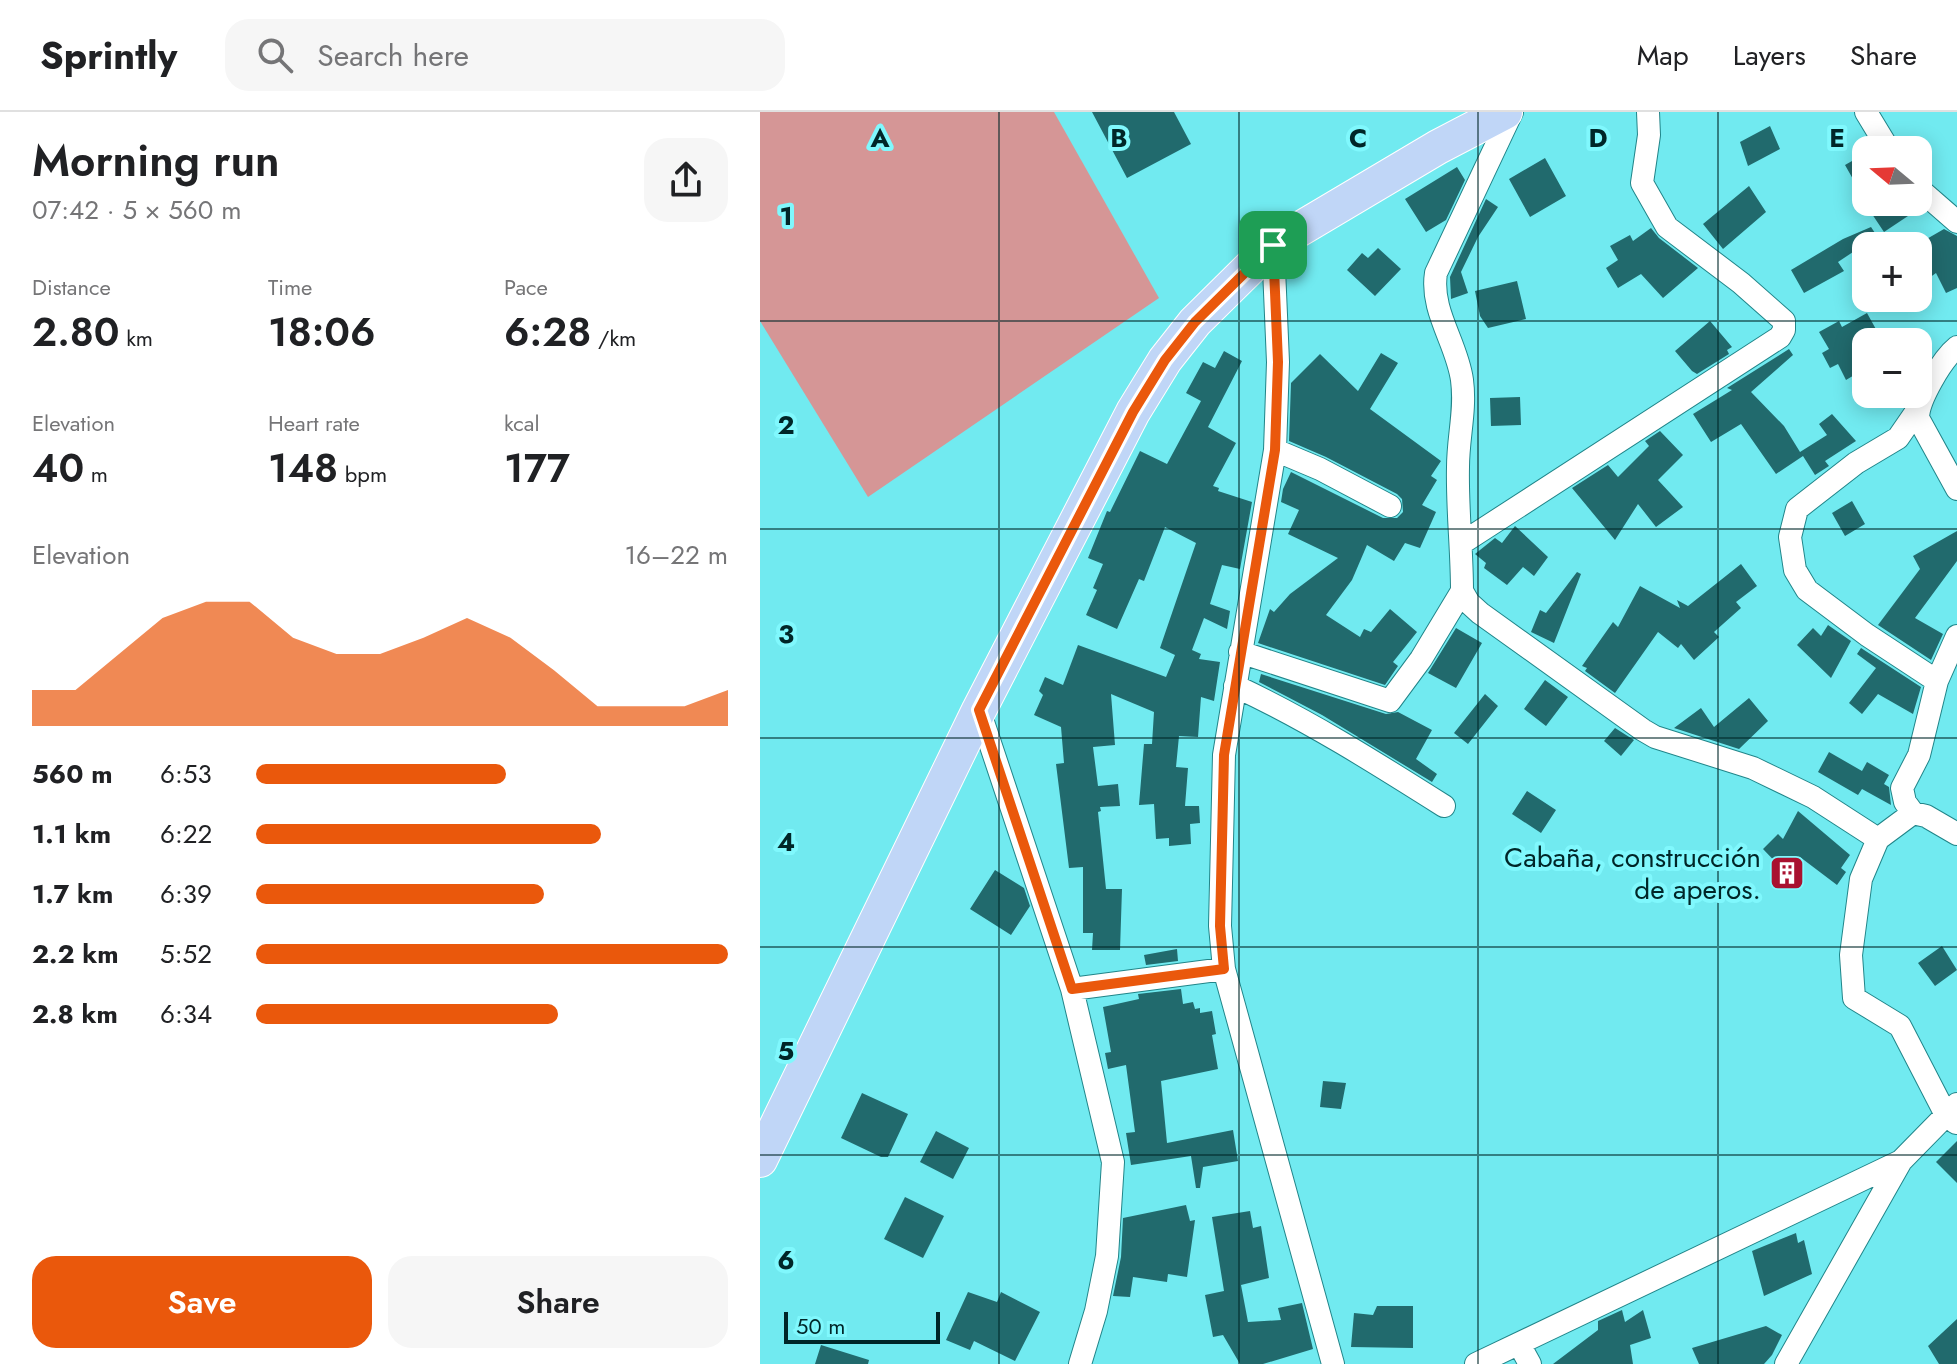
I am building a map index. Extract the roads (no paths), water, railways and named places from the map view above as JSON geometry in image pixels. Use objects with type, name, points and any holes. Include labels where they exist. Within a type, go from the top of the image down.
[{"type":"main road","points":[[760,1160],[979,710],[1133,412],[1165,360],[1195,322],[1273,245],[1438,147],[1505,112]]},
{"type":"street","points":[[1512,112],[1436,273],[1434,284],[1442,321],[1461,376],[1464,403],[1458,465],[1462,591],[1480,613],[1643,730],[1655,737],[1753,768],[1813,797],[1878,839]]},
{"type":"street","points":[[1462,543],[1657,419],[1780,337],[1784,330],[1784,321],[1741,283],[1667,227],[1662,219],[1642,183],[1649,135],[1648,112]]},
{"type":"street","points":[[1866,112],[1881,136]]},
{"type":"street","points":[[1932,200],[1957,222]]},
{"type":"street","points":[[1273,245],[1278,362],[1275,450],[1224,755],[1220,926],[1224,969],[1333,1364]]},
{"type":"street","points":[[1937,681],[1867,635],[1807,590],[1795,570],[1790,537],[1797,509],[1804,502],[1856,463],[1898,438],[1938,371],[1957,347]]},
{"type":"street","points":[[1918,409],[1918,418],[1957,489]]},
{"type":"street","points":[[1275,450],[1320,469],[1390,506]]},
{"type":"street","points":[[1240,652],[1390,701],[1421,659],[1462,591]]},
{"type":"street","points":[[1957,636],[1937,681],[1922,747],[1902,788],[1905,802],[1913,813],[1926,816],[1957,834]]},
{"type":"street","points":[[1235,686],[1285,709],[1444,806]]},
{"type":"street","points":[[979,710],[1072,989],[1113,1162],[1107,1256],[1096,1311],[1080,1364]]},
{"type":"street","points":[[1476,1364],[1524,1354],[1901,1161],[1953,1114],[1900,1026],[1854,998],[1851,955],[1861,879],[1878,839],[1913,813]]},
{"type":"street","points":[[1072,989],[1224,969]]},
{"type":"street","points":[[1786,1364],[1901,1161]]},
{"type":"place","name":"Cabaña, construcción de aperos.","points":[[1787,873]]}]
